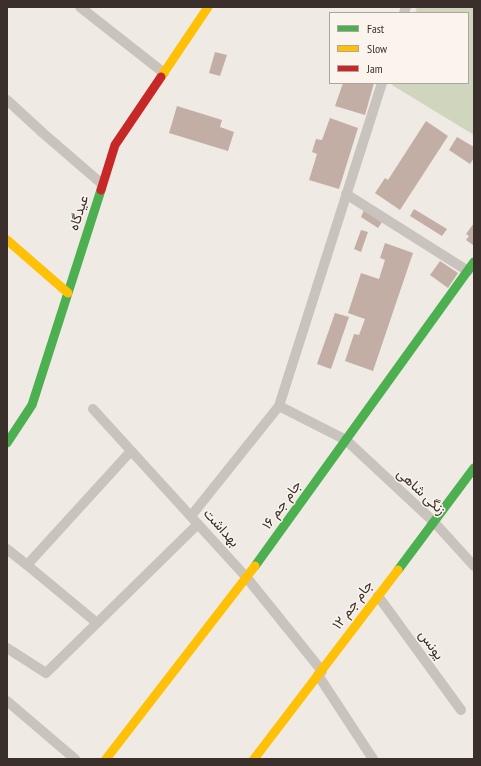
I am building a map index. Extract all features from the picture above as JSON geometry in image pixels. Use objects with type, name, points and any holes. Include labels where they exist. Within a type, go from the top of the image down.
[{"type":"street","points":[[80,7],[164,73]]},
{"type":"street","name":"عیدگاه","points":[[7,443],[32,405],[115,145],[208,7]]},
{"type":"street","points":[[191,516],[279,406],[382,84]]},
{"type":"street","points":[[7,100],[102,184]]},
{"type":"street","points":[[346,194],[468,271]]},
{"type":"street","points":[[7,240],[68,293]]},
{"type":"street","name":"جام جم ۱۶","points":[[106,759],[247,578],[474,262]]},
{"type":"street","name":"زنگی شاهی","points":[[279,406],[346,440],[434,522],[474,566]]},
{"type":"street","name":"بهداشت","points":[[93,409],[247,578],[320,673]]},
{"type":"street","points":[[27,565],[131,451]]},
{"type":"street","name":"جام جم ۱۲","points":[[254,759],[474,468]]},
{"type":"street","points":[[7,648],[46,673],[198,524]]},
{"type":"street","points":[[7,549],[97,623]]},
{"type":"street","name":"یونس","points":[[378,596],[461,710]]},
{"type":"street","points":[[320,673],[373,759]]},
{"type":"street","points":[[7,701],[75,759]]},
{"type":"green space","points":[[417,7],[474,7],[474,135],[392,85],[469,84],[469,12],[415,12]]},
{"type":"building","points":[[215,52],[227,55],[220,76],[209,73]]},
{"type":"building","points":[[343,84],[374,84],[365,115],[335,106]]},
{"type":"building","points":[[177,106],[222,120],[220,127],[234,132],[228,151],[169,133]]},
{"type":"building","points":[[330,118],[358,128],[339,189],[309,180],[317,154],[312,152],[316,139],[322,140]]},
{"type":"building","points":[[426,121],[448,136],[400,210],[375,193],[385,178],[388,180]]},
{"type":"building","points":[[457,137],[474,147],[474,158],[470,164],[449,150]]},
{"type":"building","points":[[414,209],[447,229],[442,236],[410,216]]},
{"type":"building","points":[[364,210],[382,222],[378,228],[361,217]]},
{"type":"building","points":[[474,223],[473,245],[466,240],[469,236],[466,234]]},
{"type":"building","points":[[361,230],[368,232],[361,252],[354,249]]},
{"type":"building","points":[[385,243],[413,253],[373,371],[345,361],[354,334],[359,335],[365,319],[348,313],[361,273],[379,279],[385,260],[380,258]]},
{"type":"building","points":[[440,261],[458,273],[448,288],[430,275]]},
{"type":"building","points":[[335,313],[349,317],[331,369],[317,364]]},
{"type":"traffic: fast","points":[[7,443],[32,405],[101,190]]},
{"type":"traffic: fast","points":[[255,566],[474,262]]},
{"type":"traffic: fast","points":[[398,570],[474,468]]},
{"type":"traffic: slow","points":[[161,77],[208,7]]},
{"type":"traffic: slow","points":[[7,240],[68,293]]},
{"type":"traffic: slow","points":[[106,759],[255,566]]},
{"type":"traffic: slow","points":[[254,759],[398,570]]},
{"type":"traffic: jam","points":[[101,190],[115,145],[161,77]]}]
